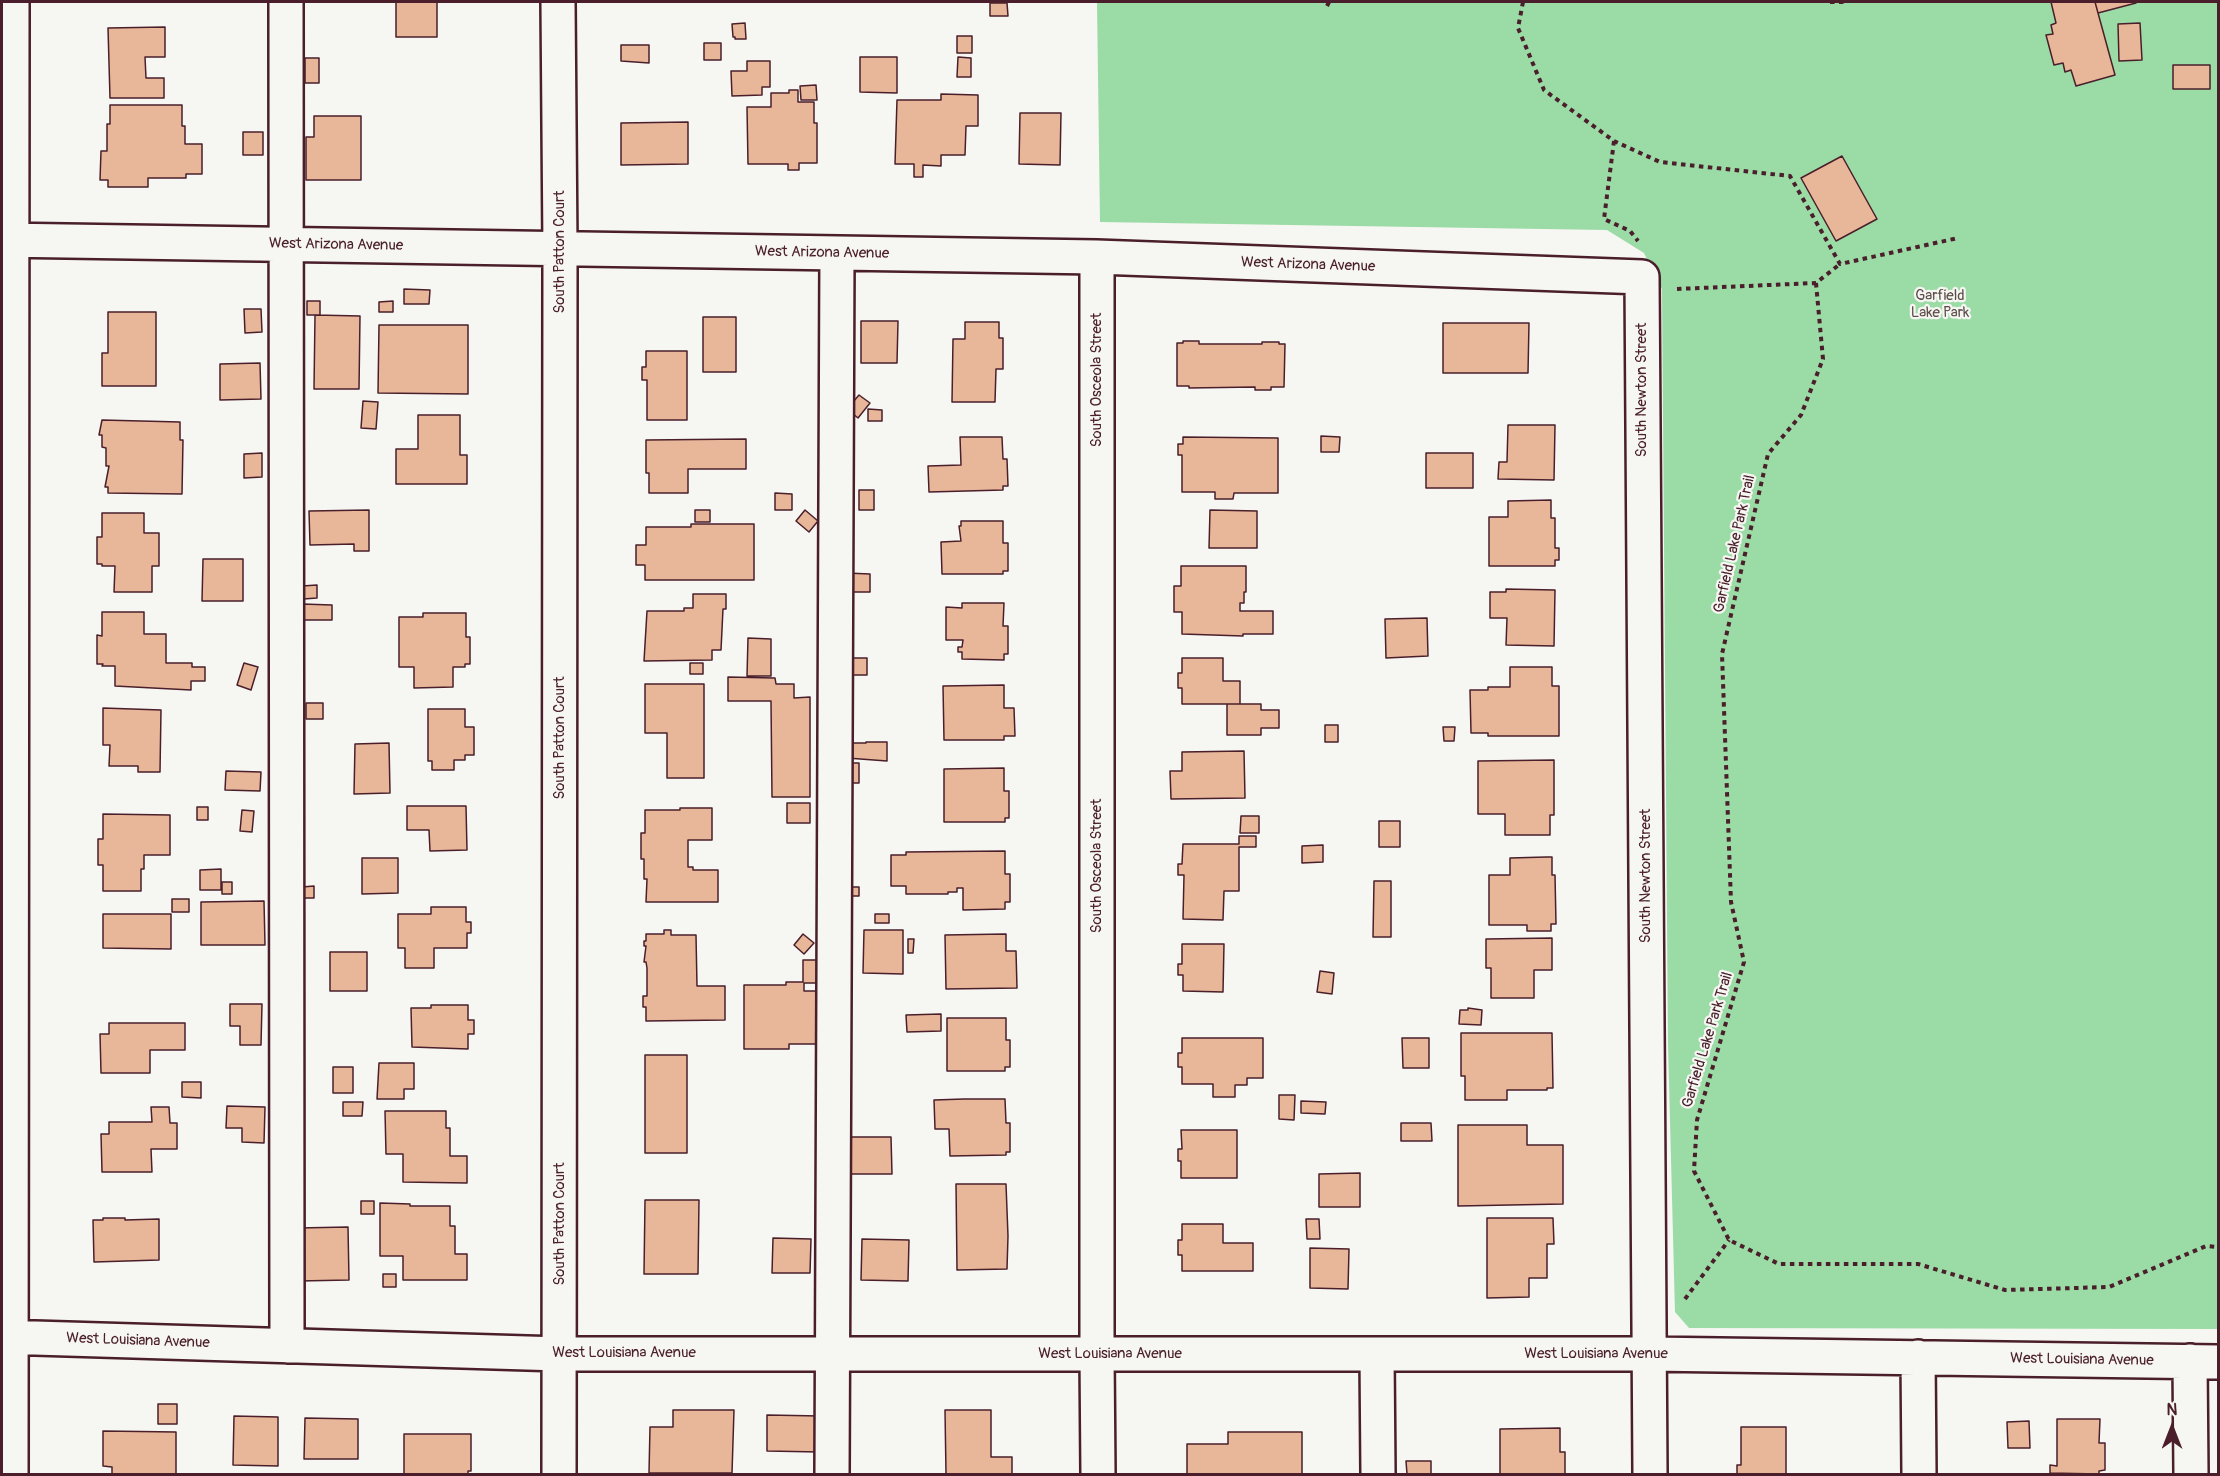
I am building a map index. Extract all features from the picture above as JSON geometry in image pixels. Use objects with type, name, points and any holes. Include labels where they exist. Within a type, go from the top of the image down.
[{"type":"street","points":[[11,1474],[6,1337],[6,240],[12,2]]},
{"type":"street","points":[[286,2],[287,1346]]},
{"type":"street","name":"South Patton Court","points":[[558,2],[560,248],[559,1474]]},
{"type":"street","name":"West Arizona Avenue","points":[[6,240],[1096,257],[1652,269]]},
{"type":"street","points":[[832,1474],[837,253]]},
{"type":"street","name":"South Osceola Street","points":[[1096,257],[1096,1354],[1098,1474]]},
{"type":"street","name":"South Newton Street","points":[[1650,1474],[1652,269]]},
{"type":"street","name":"West Louisiana Avenue","points":[[6,1337],[560,1354],[1649,1354],[2204,1361]]},
{"type":"street","points":[[1377,1354],[1378,1474]]},
{"type":"street","points":[[1918,1357],[1919,1474]]},
{"type":"street","points":[[2191,1474],[2204,1361]]},
{"type":"path","points":[[1523,2],[1518,28],[1544,90],[1614,141],[1660,162],[1790,176],[1840,264]]},
{"type":"path","points":[[1830,2],[1846,2]]},
{"type":"path","points":[[1614,141],[1604,219],[1630,231],[1652,269],[1678,290],[1816,283],[1840,264],[1958,238]]},
{"type":"path","name":"Garfield Lake Park Trail","points":[[1729,1240],[1694,1171],[1697,1120],[1744,962],[1731,902],[1722,654],[1768,453],[1801,415],[1823,359],[1816,283]]},
{"type":"path","points":[[1649,1314],[1675,1312],[1729,1240],[1779,1264],[1918,1264],[2005,1290],[2109,1287],[2206,1246],[2218,1248]]},
{"type":"green space","name":"Garfield Lake Park","points":[[1097,2],[2218,2],[2218,1329],[1689,1328],[1675,1312],[1668,1044],[1662,289],[1644,253],[1607,230],[1100,222]]},
{"type":"building","points":[[396,2],[437,2],[437,37],[396,37]]},
{"type":"building","points":[[2051,2],[2095,2],[2115,75],[2076,86],[2071,70],[2065,72],[2063,63],[2054,65],[2046,35],[2053,34],[2051,25],[2056,23]]},
{"type":"building","points":[[2095,2],[2135,2],[2136,3],[2098,13]]},
{"type":"building","points":[[990,3],[1007,3],[1008,16],[990,16]]},
{"type":"building","points":[[745,23],[746,39],[735,39],[732,24]]},
{"type":"building","points":[[2140,23],[2142,60],[2119,61],[2118,24]]},
{"type":"building","points":[[165,27],[165,57],[145,57],[146,78],[164,78],[164,98],[110,98],[108,28]]},
{"type":"building","points":[[957,36],[972,36],[972,53],[957,53]]},
{"type":"building","points":[[704,43],[721,43],[721,60],[704,60]]},
{"type":"building","points":[[621,45],[649,45],[649,63],[621,61]]},
{"type":"building","points":[[860,57],[897,57],[897,93],[860,92]]},
{"type":"building","points":[[958,57],[971,58],[971,77],[957,77]]},
{"type":"building","points":[[305,58],[319,58],[319,83],[305,83]]},
{"type":"building","points":[[747,61],[770,61],[770,87],[762,87],[762,95],[732,96],[731,71],[747,71]]},
{"type":"building","points":[[2173,65],[2210,65],[2210,89],[2173,89]]},
{"type":"building","points":[[816,85],[817,100],[801,100],[800,86]]},
{"type":"building","points":[[789,90],[798,90],[798,102],[814,102],[814,123],[817,123],[817,163],[799,163],[799,170],[788,170],[788,164],[748,164],[747,107],[771,107],[771,93],[789,93]]},
{"type":"building","points":[[941,94],[978,95],[978,126],[966,126],[965,155],[941,155],[941,166],[923,165],[923,177],[914,177],[914,164],[895,164],[897,100],[941,100]]},
{"type":"building","points":[[110,105],[182,105],[185,144],[202,144],[202,174],[186,174],[186,178],[148,178],[148,187],[108,187],[108,180],[100,180],[101,151],[107,151]]},
{"type":"building","points":[[1020,113],[1061,113],[1060,165],[1019,164]]},
{"type":"building","points":[[314,116],[361,116],[361,180],[306,180],[306,137],[314,137]]},
{"type":"building","points":[[688,122],[688,164],[621,165],[621,123]]},
{"type":"building","points":[[243,132],[263,132],[263,155],[243,155]]},
{"type":"building","points":[[1842,156],[1877,219],[1836,241],[1801,178]]},
{"type":"building","points":[[404,289],[430,290],[429,304],[404,304]]},
{"type":"building","points":[[307,301],[320,301],[320,315],[307,315]]},
{"type":"building","points":[[393,301],[393,312],[379,312],[379,302]]},
{"type":"building","points":[[244,309],[261,309],[262,332],[245,333]]},
{"type":"building","points":[[108,312],[156,312],[156,386],[102,386],[102,353],[108,353]]},
{"type":"building","points":[[315,315],[360,316],[359,389],[314,389]]},
{"type":"building","points":[[703,317],[736,317],[736,372],[703,372]]},
{"type":"building","points":[[861,321],[898,321],[897,363],[861,363]]},
{"type":"building","points":[[965,322],[999,322],[999,338],[1003,338],[1003,369],[996,369],[995,402],[952,402],[953,339],[965,339]]},
{"type":"building","points":[[1443,323],[1529,323],[1528,373],[1443,373]]},
{"type":"building","points":[[379,325],[468,325],[468,394],[378,393]]},
{"type":"building","points":[[1183,341],[1199,341],[1199,344],[1279,342],[1279,344],[1285,344],[1284,387],[1255,390],[1255,387],[1189,388],[1189,386],[1177,386],[1177,343],[1183,343]]},
{"type":"building","points":[[646,351],[687,351],[687,420],[647,420],[647,380],[642,380],[642,367],[646,367]]},
{"type":"building","points":[[260,363],[261,399],[220,400],[220,364]]},
{"type":"building","points":[[859,395],[870,403],[858,418],[847,409]]},
{"type":"building","points":[[363,401],[378,402],[376,429],[361,428]]},
{"type":"building","points":[[868,409],[882,410],[882,421],[868,421]]},
{"type":"building","points":[[418,415],[460,415],[460,455],[467,455],[467,484],[396,484],[396,449],[418,449]]},
{"type":"building","points":[[102,420],[180,422],[180,440],[183,440],[182,494],[108,493],[108,487],[105,487],[109,466],[106,466],[106,448],[102,447],[102,435],[99,435]]},
{"type":"building","points":[[1508,425],[1555,425],[1554,480],[1498,479],[1499,462],[1507,462]]},
{"type":"building","points":[[1321,436],[1340,437],[1339,452],[1321,452]]},
{"type":"building","points":[[960,437],[1002,437],[1003,459],[1007,459],[1008,486],[1003,486],[1003,490],[929,492],[928,466],[961,465]]},
{"type":"building","points":[[1183,437],[1278,438],[1278,493],[1234,493],[1233,499],[1215,499],[1215,492],[1182,492],[1182,455],[1178,455],[1178,444],[1183,444]]},
{"type":"building","points":[[746,439],[746,469],[688,469],[688,493],[649,493],[649,473],[646,473],[646,440]]},
{"type":"building","points":[[262,453],[262,477],[244,478],[244,454]]},
{"type":"building","points":[[1426,453],[1473,453],[1473,488],[1426,488]]},
{"type":"building","points":[[859,490],[874,490],[874,510],[859,510]]},
{"type":"building","points":[[775,493],[792,494],[792,510],[775,510]]},
{"type":"building","points":[[1551,500],[1551,518],[1555,518],[1555,548],[1559,548],[1559,560],[1555,560],[1555,566],[1489,566],[1489,517],[1508,517],[1508,501]]},
{"type":"building","points":[[369,510],[369,551],[354,551],[354,544],[310,545],[309,511]]},
{"type":"building","points":[[695,510],[710,510],[710,522],[695,522]]},
{"type":"building","points":[[805,510],[818,521],[809,532],[796,521]]},
{"type":"building","points":[[1210,510],[1257,511],[1257,548],[1209,548]]},
{"type":"building","points":[[102,513],[144,513],[144,533],[159,533],[159,566],[152,566],[152,592],[114,592],[115,566],[97,564],[97,537],[102,537]]},
{"type":"building","points":[[961,521],[1003,521],[1003,543],[1008,543],[1008,571],[1003,571],[1003,574],[942,574],[941,542],[961,541],[959,526],[961,526]]},
{"type":"building","points":[[691,524],[754,524],[754,580],[645,580],[645,565],[636,565],[636,545],[646,545],[646,527],[691,527]]},
{"type":"building","points":[[203,559],[243,559],[243,601],[202,601]]},
{"type":"building","points":[[1181,566],[1246,566],[1246,592],[1244,592],[1244,603],[1240,603],[1240,611],[1273,611],[1273,634],[1243,634],[1243,636],[1182,634],[1182,612],[1174,612],[1174,586],[1181,586]]},
{"type":"building","points":[[846,573],[870,574],[870,592],[845,592]]},
{"type":"building","points":[[317,585],[317,598],[303,599],[302,586]]},
{"type":"building","points":[[1506,589],[1555,590],[1554,646],[1506,645],[1507,618],[1490,618],[1490,592],[1506,592]]},
{"type":"building","points":[[693,594],[726,594],[721,650],[712,650],[712,660],[644,661],[647,611],[684,611],[684,608],[693,608]]},
{"type":"building","points":[[962,603],[1004,603],[1003,626],[1008,626],[1008,654],[1004,654],[1004,660],[962,659],[962,652],[958,652],[958,647],[962,647],[963,640],[946,640],[946,607],[962,608]]},
{"type":"building","points":[[302,604],[332,605],[332,620],[302,620]]},
{"type":"building","points":[[102,612],[144,612],[144,634],[166,634],[166,663],[192,663],[192,667],[205,667],[205,681],[191,681],[191,690],[115,686],[115,666],[97,664],[97,635],[102,636]]},
{"type":"building","points":[[423,613],[466,613],[466,637],[470,637],[470,664],[465,664],[465,667],[453,667],[453,687],[414,688],[414,667],[399,667],[399,617],[423,617]]},
{"type":"building","points":[[1427,618],[1428,656],[1386,658],[1385,619]]},
{"type":"building","points":[[748,638],[771,639],[771,676],[747,676]]},
{"type":"building","points":[[845,658],[867,658],[867,675],[845,675]]},
{"type":"building","points":[[1182,658],[1223,658],[1223,681],[1240,681],[1240,704],[1182,704],[1182,688],[1178,688],[1178,673],[1182,673]]},
{"type":"building","points":[[244,663],[258,667],[251,690],[237,685]]},
{"type":"building","points":[[690,663],[703,663],[703,674],[690,674]]},
{"type":"building","points":[[1510,667],[1552,667],[1552,686],[1559,686],[1559,736],[1488,736],[1488,733],[1471,733],[1470,690],[1510,687]]},
{"type":"building","points":[[728,677],[775,678],[776,684],[794,684],[794,698],[810,697],[810,797],[772,797],[771,701],[728,701]]},
{"type":"building","points":[[645,684],[704,684],[704,778],[667,778],[667,733],[645,733]]},
{"type":"building","points":[[1004,685],[1004,708],[1014,708],[1015,736],[1004,736],[1004,740],[944,740],[943,686]]},
{"type":"building","points":[[306,703],[323,703],[323,719],[306,719]]},
{"type":"building","points":[[1227,704],[1261,704],[1261,710],[1279,710],[1279,728],[1261,728],[1261,735],[1227,735]]},
{"type":"building","points":[[103,708],[161,710],[160,772],[138,772],[138,766],[109,766],[110,745],[103,745]]},
{"type":"building","points":[[428,709],[465,709],[465,727],[474,727],[474,755],[465,755],[465,760],[454,760],[454,770],[432,770],[432,761],[428,761]]},
{"type":"building","points":[[1325,725],[1338,725],[1338,742],[1325,742]]},
{"type":"building","points":[[1443,727],[1455,727],[1454,741],[1444,741]]},
{"type":"building","points":[[887,742],[887,761],[847,758],[847,743]]},
{"type":"building","points":[[389,743],[390,793],[354,794],[355,744]]},
{"type":"building","points":[[1244,751],[1245,798],[1171,799],[1170,771],[1182,771],[1182,752]]},
{"type":"building","points":[[1554,760],[1554,815],[1550,815],[1550,835],[1505,835],[1505,814],[1478,814],[1478,761]]},
{"type":"building","points":[[845,763],[859,763],[859,783],[845,783]]},
{"type":"building","points":[[1004,768],[1004,791],[1009,791],[1009,818],[1005,818],[1005,822],[944,822],[944,769]]},
{"type":"building","points":[[226,771],[261,772],[260,791],[225,790]]},
{"type":"building","points":[[787,803],[810,803],[810,823],[787,823]]},
{"type":"building","points":[[407,806],[466,806],[467,850],[430,851],[429,830],[407,830]]},
{"type":"building","points":[[197,807],[208,807],[208,820],[197,820]]},
{"type":"building","points":[[680,808],[712,808],[712,840],[688,840],[688,867],[693,867],[693,870],[718,870],[718,902],[646,902],[647,879],[644,879],[644,859],[641,859],[641,833],[645,833],[645,810],[680,810]]},
{"type":"building","points":[[242,810],[254,811],[252,832],[240,831]]},
{"type":"building","points":[[103,814],[170,815],[170,855],[144,855],[144,869],[141,869],[141,891],[103,891],[103,865],[98,865],[98,839],[103,839]]},
{"type":"building","points":[[1241,816],[1259,816],[1259,833],[1240,833]]},
{"type":"building","points":[[1379,821],[1400,821],[1400,847],[1379,847]]},
{"type":"building","points":[[1239,836],[1256,836],[1256,847],[1239,847],[1239,891],[1224,891],[1223,920],[1183,919],[1184,875],[1178,875],[1178,864],[1182,864],[1183,844],[1239,844]]},
{"type":"building","points":[[1323,845],[1323,862],[1302,863],[1302,846]]},
{"type":"building","points":[[1005,851],[1005,874],[1010,874],[1010,902],[1005,902],[1005,909],[963,910],[963,888],[957,888],[957,892],[948,892],[948,894],[906,894],[906,886],[891,886],[891,855],[906,855],[906,852]]},
{"type":"building","points":[[1552,857],[1552,875],[1555,875],[1556,924],[1551,924],[1551,931],[1527,931],[1527,925],[1489,925],[1489,875],[1510,875],[1510,858]]},
{"type":"building","points":[[362,858],[398,858],[398,893],[362,894]]},
{"type":"building","points":[[221,869],[221,890],[200,890],[200,870]]},
{"type":"building","points":[[1374,881],[1391,881],[1391,937],[1373,937]]},
{"type":"building","points":[[222,882],[232,882],[232,894],[222,894]]},
{"type":"building","points":[[314,886],[314,898],[302,898],[302,887]]},
{"type":"building","points":[[848,887],[859,887],[859,896],[848,896]]},
{"type":"building","points":[[172,899],[189,899],[189,912],[172,912]]},
{"type":"building","points":[[264,901],[265,945],[201,945],[201,902]]},
{"type":"building","points":[[431,907],[466,907],[466,922],[471,922],[471,933],[467,933],[467,948],[434,948],[434,968],[405,968],[405,948],[398,948],[398,914],[431,914]]},
{"type":"building","points":[[103,914],[171,914],[171,949],[103,948]]},
{"type":"building","points":[[875,914],[889,914],[889,923],[875,923]]},
{"type":"building","points":[[664,930],[671,930],[671,935],[696,935],[697,986],[725,986],[725,1020],[646,1021],[646,1007],[643,1007],[643,996],[647,996],[644,941],[646,941],[646,934],[664,934]]},
{"type":"building","points":[[864,930],[903,930],[903,974],[863,973]]},
{"type":"building","points":[[803,934],[814,943],[804,954],[794,945]]},
{"type":"building","points":[[1006,934],[1006,951],[1016,951],[1017,988],[946,989],[945,935]]},
{"type":"building","points":[[1552,938],[1552,970],[1534,970],[1534,998],[1491,998],[1491,968],[1486,968],[1486,939]]},
{"type":"building","points":[[908,939],[914,939],[913,953],[908,953]]},
{"type":"building","points":[[1182,944],[1224,944],[1223,992],[1183,991],[1183,975],[1178,975],[1178,964],[1182,964]]},
{"type":"building","points":[[330,952],[367,952],[367,991],[330,991]]},
{"type":"building","points":[[803,960],[817,960],[817,983],[804,983],[804,991],[818,991],[818,1044],[789,1044],[789,1049],[744,1049],[744,985],[786,985],[786,982],[803,982]]},
{"type":"building","points":[[1320,971],[1334,973],[1332,994],[1317,992]]},
{"type":"building","points":[[230,1004],[262,1004],[261,1045],[240,1045],[240,1026],[230,1026]]},
{"type":"building","points":[[431,1005],[468,1005],[468,1020],[474,1020],[474,1034],[468,1034],[468,1049],[412,1047],[411,1008],[431,1008]]},
{"type":"building","points":[[1468,1008],[1482,1010],[1481,1025],[1459,1024],[1460,1010],[1468,1010]]},
{"type":"building","points":[[941,1014],[941,1031],[907,1032],[906,1015]]},
{"type":"building","points":[[947,1018],[1006,1018],[1006,1040],[1010,1040],[1010,1067],[1005,1067],[1005,1071],[947,1071]]},
{"type":"building","points":[[109,1023],[185,1023],[185,1050],[150,1050],[150,1073],[101,1073],[100,1034],[109,1034]]},
{"type":"building","points":[[1461,1033],[1552,1033],[1553,1088],[1507,1090],[1507,1100],[1465,1100],[1465,1076],[1461,1076]]},
{"type":"building","points":[[1182,1038],[1263,1038],[1263,1078],[1247,1078],[1247,1085],[1235,1085],[1235,1097],[1213,1097],[1213,1084],[1182,1084],[1182,1067],[1178,1067],[1178,1053],[1182,1053]]},
{"type":"building","points":[[1402,1038],[1429,1038],[1429,1068],[1403,1068]]},
{"type":"building","points":[[645,1055],[687,1055],[687,1153],[645,1153]]},
{"type":"building","points":[[379,1063],[414,1063],[414,1089],[404,1089],[404,1099],[377,1099]]},
{"type":"building","points":[[333,1067],[353,1067],[353,1093],[333,1093]]},
{"type":"building","points":[[182,1082],[201,1082],[201,1098],[182,1097]]},
{"type":"building","points":[[1279,1095],[1295,1095],[1294,1120],[1279,1119]]},
{"type":"building","points":[[1005,1099],[1006,1123],[1010,1123],[1010,1152],[1006,1152],[1006,1155],[950,1156],[949,1129],[935,1129],[934,1100]]},
{"type":"building","points":[[1301,1101],[1326,1102],[1325,1114],[1301,1113]]},
{"type":"building","points":[[343,1102],[363,1102],[362,1116],[343,1116]]},
{"type":"building","points":[[227,1106],[265,1107],[264,1143],[242,1142],[242,1128],[226,1128]]},
{"type":"building","points":[[151,1107],[169,1107],[170,1123],[177,1123],[177,1149],[151,1149],[152,1172],[102,1172],[101,1134],[109,1134],[109,1122],[152,1122]]},
{"type":"building","points":[[385,1111],[446,1111],[446,1128],[450,1128],[450,1156],[467,1156],[467,1183],[403,1182],[403,1154],[386,1154]]},
{"type":"building","points":[[1401,1123],[1431,1123],[1432,1141],[1401,1141]]},
{"type":"building","points":[[1458,1125],[1527,1125],[1527,1145],[1563,1145],[1563,1204],[1458,1206]]},
{"type":"building","points":[[1181,1130],[1237,1130],[1237,1178],[1181,1178],[1178,1149],[1182,1149]]},
{"type":"building","points":[[851,1137],[891,1137],[892,1174],[851,1174]]},
{"type":"building","points":[[1360,1173],[1360,1207],[1319,1207],[1319,1174]]},
{"type":"building","points":[[956,1184],[1006,1184],[1007,1269],[957,1270]]},
{"type":"building","points":[[645,1200],[699,1200],[698,1274],[644,1274]]},
{"type":"building","points":[[361,1201],[374,1201],[374,1214],[361,1214]]},
{"type":"building","points":[[380,1203],[450,1206],[450,1226],[455,1226],[455,1254],[467,1254],[467,1280],[403,1280],[403,1256],[380,1256]]},
{"type":"building","points":[[103,1218],[159,1219],[159,1260],[94,1262],[93,1220],[103,1220]]},
{"type":"building","points":[[1487,1218],[1553,1218],[1554,1244],[1547,1244],[1547,1278],[1529,1278],[1529,1297],[1487,1298]]},
{"type":"building","points":[[1306,1219],[1319,1219],[1320,1239],[1307,1239]]},
{"type":"building","points":[[1182,1224],[1223,1224],[1223,1243],[1253,1243],[1253,1271],[1182,1271],[1182,1255],[1178,1255],[1178,1240],[1182,1240]]},
{"type":"building","points":[[348,1227],[349,1280],[299,1281],[298,1228]]},
{"type":"building","points":[[773,1238],[811,1239],[810,1273],[772,1273]]},
{"type":"building","points":[[862,1239],[909,1240],[908,1281],[861,1280]]},
{"type":"building","points":[[1310,1248],[1349,1249],[1348,1289],[1310,1288]]},
{"type":"building","points":[[383,1274],[396,1274],[396,1287],[383,1287]]},
{"type":"building","points":[[158,1404],[177,1404],[177,1424],[158,1424]]},
{"type":"building","points":[[673,1410],[734,1410],[732,1473],[649,1473],[650,1427],[673,1427]]},
{"type":"building","points":[[945,1410],[991,1410],[991,1457],[1012,1457],[1012,1474],[946,1474]]},
{"type":"building","points":[[767,1415],[820,1416],[819,1452],[767,1451]]},
{"type":"building","points":[[234,1416],[278,1417],[278,1466],[233,1465]]},
{"type":"building","points":[[305,1418],[358,1419],[358,1459],[304,1459]]},
{"type":"building","points":[[2057,1419],[2100,1419],[2099,1443],[2105,1443],[2105,1470],[2099,1471],[2099,1474],[2050,1473],[2050,1465],[2057,1466]]},
{"type":"building","points":[[2029,1421],[2030,1448],[2008,1448],[2007,1422]]},
{"type":"building","points":[[1741,1427],[1786,1427],[1786,1474],[1737,1474],[1737,1465],[1741,1465]]},
{"type":"building","points":[[1560,1428],[1560,1452],[1565,1452],[1565,1474],[1500,1474],[1500,1429]]},
{"type":"building","points":[[103,1431],[176,1432],[176,1474],[112,1474],[112,1467],[103,1466]]},
{"type":"building","points":[[1228,1432],[1302,1432],[1302,1474],[1187,1474],[1187,1444],[1228,1444]]},
{"type":"building","points":[[404,1434],[471,1434],[471,1471],[468,1471],[468,1474],[404,1474]]},
{"type":"building","points":[[1406,1461],[1431,1461],[1431,1474],[1407,1474]]}]
